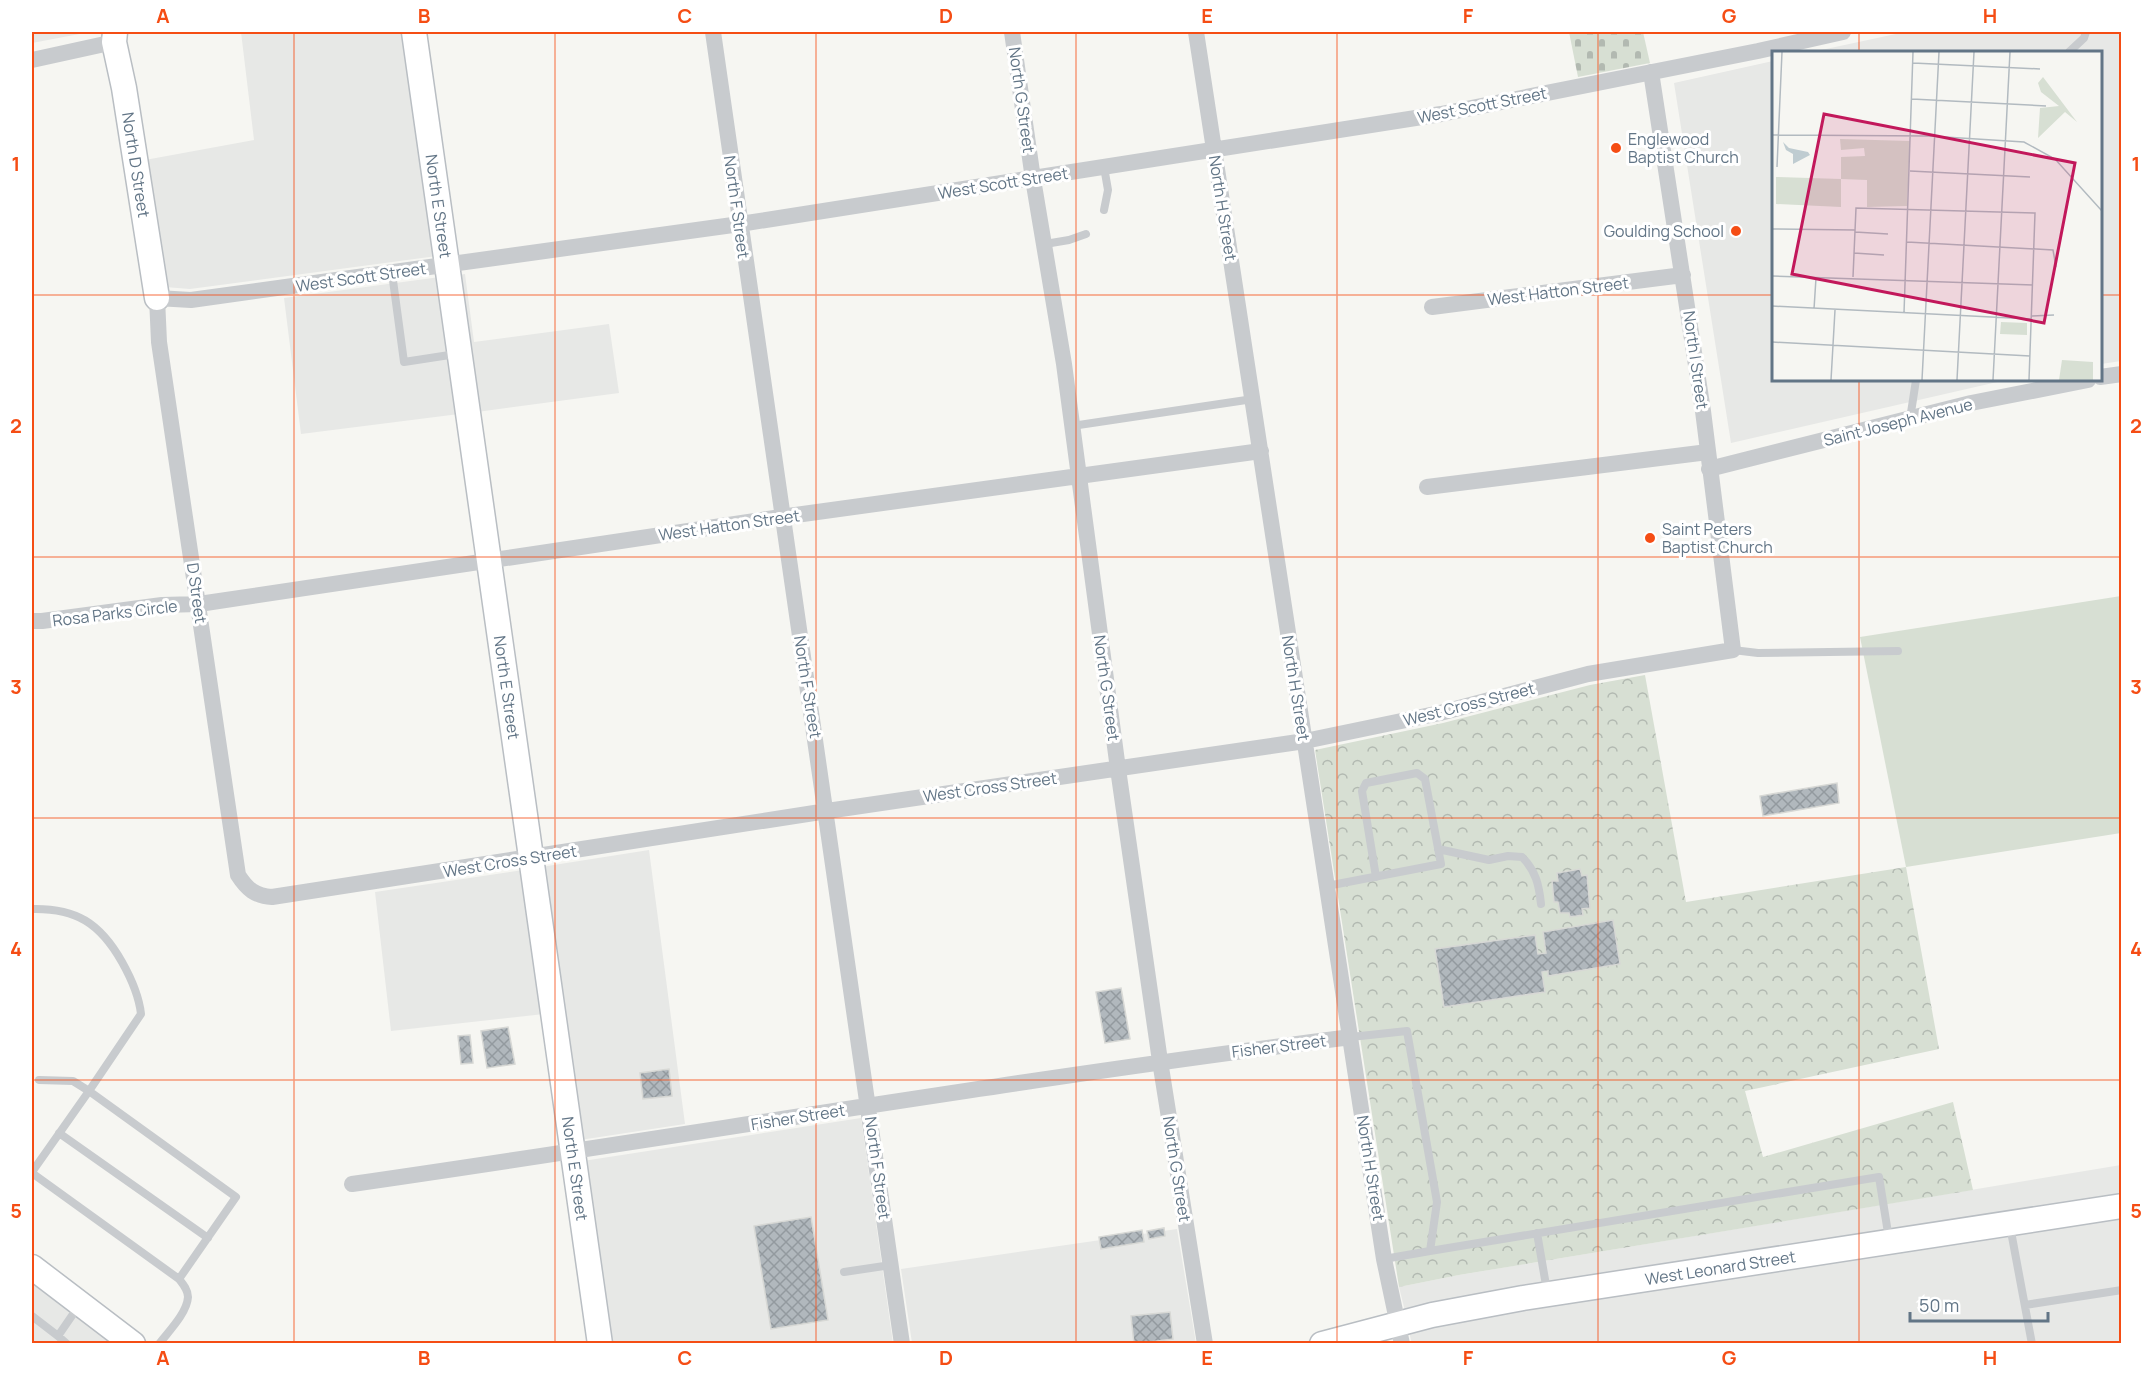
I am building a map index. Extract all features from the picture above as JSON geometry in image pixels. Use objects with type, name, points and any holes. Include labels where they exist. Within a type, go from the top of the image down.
[{"type":"street","name":"North E Street","points":[[414,32],[600,1344]]},
{"type":"street","name":"North F Street","points":[[713,32],[781,517],[827,811],[902,1344]]},
{"type":"street","name":"North G Street","points":[[1012,32],[1072,426],[1160,1061],[1205,1344]]},
{"type":"street","name":"North H Street","points":[[1196,32],[1384,1259],[1400,1334]]},
{"type":"street","name":"West Scott Street","points":[[157,297],[190,300],[392,273],[740,224],[1033,179],[1441,114],[1843,32]]},
{"type":"street","points":[[32,60],[115,37]]},
{"type":"street","name":"North D Street","points":[[115,37],[157,297]]},
{"type":"street","name":"North I Street","points":[[1651,72],[1683,274],[1732,650]]},
{"type":"street","name":"West Hatton Street","points":[[1432,307],[1683,274]]},
{"type":"street","name":"D Street","points":[[157,297],[159,342],[238,875],[245,887]]},
{"type":"street","points":[[2102,377],[2121,374]]},
{"type":"street","name":"Saint Joseph Avenue","points":[[1427,487],[1709,460],[1910,419],[2018,392],[2082,381]]},
{"type":"street","name":"West Hatton Street","points":[[198,604],[781,517],[1261,451]]},
{"type":"street","name":"Rosa Parks Circle","points":[[32,621],[162,605],[198,604]]},
{"type":"street","name":"West Cross Street","points":[[245,887],[255,893],[272,897],[827,811],[1305,741],[1440,713],[1588,674],[1732,650]]},
{"type":"street","name":"Fisher Street","points":[[352,1184],[1160,1061],[1351,1037]]},
{"type":"street","name":"West Leonard Street","points":[[1322,1344],[1400,1334],[1432,1315],[1548,1294],[2121,1206]]},
{"type":"street","points":[[32,1267],[133,1344]]},
{"type":"lane","points":[[2070,51],[2084,38],[2086,32]]},
{"type":"lane","points":[[1104,167],[1108,190],[1104,210]]},
{"type":"lane","points":[[1045,244],[1069,240],[1086,234]]},
{"type":"lane","points":[[392,273],[404,362],[460,354]]},
{"type":"lane","points":[[1910,419],[1916,381]]},
{"type":"lane","points":[[1072,426],[1253,399]]},
{"type":"lane","points":[[1732,650],[1758,652],[1898,651]]},
{"type":"lane","points":[[1327,886],[1376,877],[1441,864],[1425,779],[1418,773],[1366,783],[1362,791],[1376,877]]},
{"type":"lane","points":[[1438,849],[1489,860],[1508,856],[1522,857],[1530,865],[1539,883],[1541,904]]},
{"type":"lane","points":[[32,909],[54,908],[74,914],[91,923],[105,936],[128,974],[140,1003],[141,1014],[32,1173],[179,1279],[186,1289],[188,1298],[181,1314],[159,1344]]},
{"type":"lane","points":[[1351,1037],[1407,1031],[1437,1202],[1430,1251]]},
{"type":"lane","points":[[39,1080],[73,1082],[89,1091],[236,1197],[179,1279]]},
{"type":"lane","points":[[59,1133],[208,1238]]},
{"type":"lane","points":[[1384,1259],[1879,1177],[1890,1242]]},
{"type":"lane","points":[[2010,1224],[2032,1344]]},
{"type":"lane","points":[[1537,1233],[1548,1294]]},
{"type":"lane","points":[[844,1272],[891,1265]]},
{"type":"lane","points":[[2025,1305],[2121,1290]]},
{"type":"lane","points":[[58,1336],[80,1304]]},
{"type":"lane","points":[[32,1316],[67,1344]]},
{"type":"shaded area","points":[[32,32],[90,32],[32,43]]},
{"type":"shaded area","points":[[241,32],[405,32],[437,256],[190,289],[165,287],[145,160],[254,140]]},
{"type":"shaded area","points":[[1905,32],[2121,32],[2121,361],[2102,364],[2102,51],[1817,51]]},
{"type":"shaded area","name":"Goulding School","points":[[1772,61],[1772,381],[2002,381],[1731,443],[1674,83]]},
{"type":"shaded area","points":[[465,274],[474,342],[609,324],[619,393],[477,412],[458,275]]},
{"type":"shaded area","points":[[440,277],[459,414],[301,434],[284,298]]},
{"type":"shaded area","points":[[649,850],[685,1124],[580,1140],[541,867]]},
{"type":"shaded area","points":[[523,870],[544,1014],[391,1031],[375,892]]},
{"type":"shaded area","points":[[861,1118],[893,1343],[609,1343],[583,1161]]},
{"type":"shaded area","points":[[2121,1165],[2121,1194],[1521,1288],[1405,1311],[1399,1287],[1459,1275]]},
{"type":"shaded area","points":[[2121,1216],[2121,1343],[1412,1344],[1409,1332],[1525,1309]]},
{"type":"shaded area","points":[[1177,1229],[1196,1343],[912,1343],[901,1269]]},
{"type":"shaded area","points":[[32,1280],[116,1343],[32,1343]]},
{"type":"green space","points":[[1569,32],[1643,32],[1650,63],[1578,77]]},
{"type":"green space","points":[[2121,596],[2121,833],[1906,867],[1860,637]]},
{"type":"green space","points":[[1645,675],[1686,902],[1906,867],[1939,1049],[1745,1091],[1763,1157],[1953,1102],[1973,1190],[1459,1275],[1399,1287],[1315,750],[1443,723],[1590,685]]},
{"type":"building","points":[[1837,783],[1839,803],[1763,816],[1760,796]]},
{"type":"building","points":[[1580,869],[1582,876],[1587,875],[1590,908],[1582,909],[1583,915],[1570,917],[1569,913],[1560,913],[1558,902],[1554,902],[1552,881],[1558,881],[1557,873]]},
{"type":"building","points":[[1613,920],[1620,964],[1548,976],[1548,971],[1542,972],[1545,992],[1444,1007],[1435,949],[1535,935],[1538,954],[1546,953],[1543,932]]},
{"type":"building","points":[[1121,988],[1130,1039],[1105,1043],[1096,992]]},
{"type":"building","points":[[508,1027],[515,1064],[487,1068],[481,1031]]},
{"type":"building","points":[[470,1035],[473,1063],[461,1064],[458,1036]]},
{"type":"building","points":[[669,1069],[672,1096],[643,1099],[640,1073]]},
{"type":"building","points":[[811,1217],[828,1320],[771,1329],[754,1226]]},
{"type":"building","points":[[1164,1228],[1165,1236],[1149,1239],[1147,1231]]},
{"type":"building","points":[[1142,1230],[1144,1242],[1101,1249],[1099,1237]]},
{"type":"building","points":[[1170,1312],[1173,1339],[1134,1344],[1131,1316]]},
{"type":"place","name":"Englewood Baptist Church","points":[[1616,148]]},
{"type":"place","name":"Goulding School","points":[[1736,231]]},
{"type":"place","name":"Saint Peters Baptist Church","points":[[1650,538]]}]
